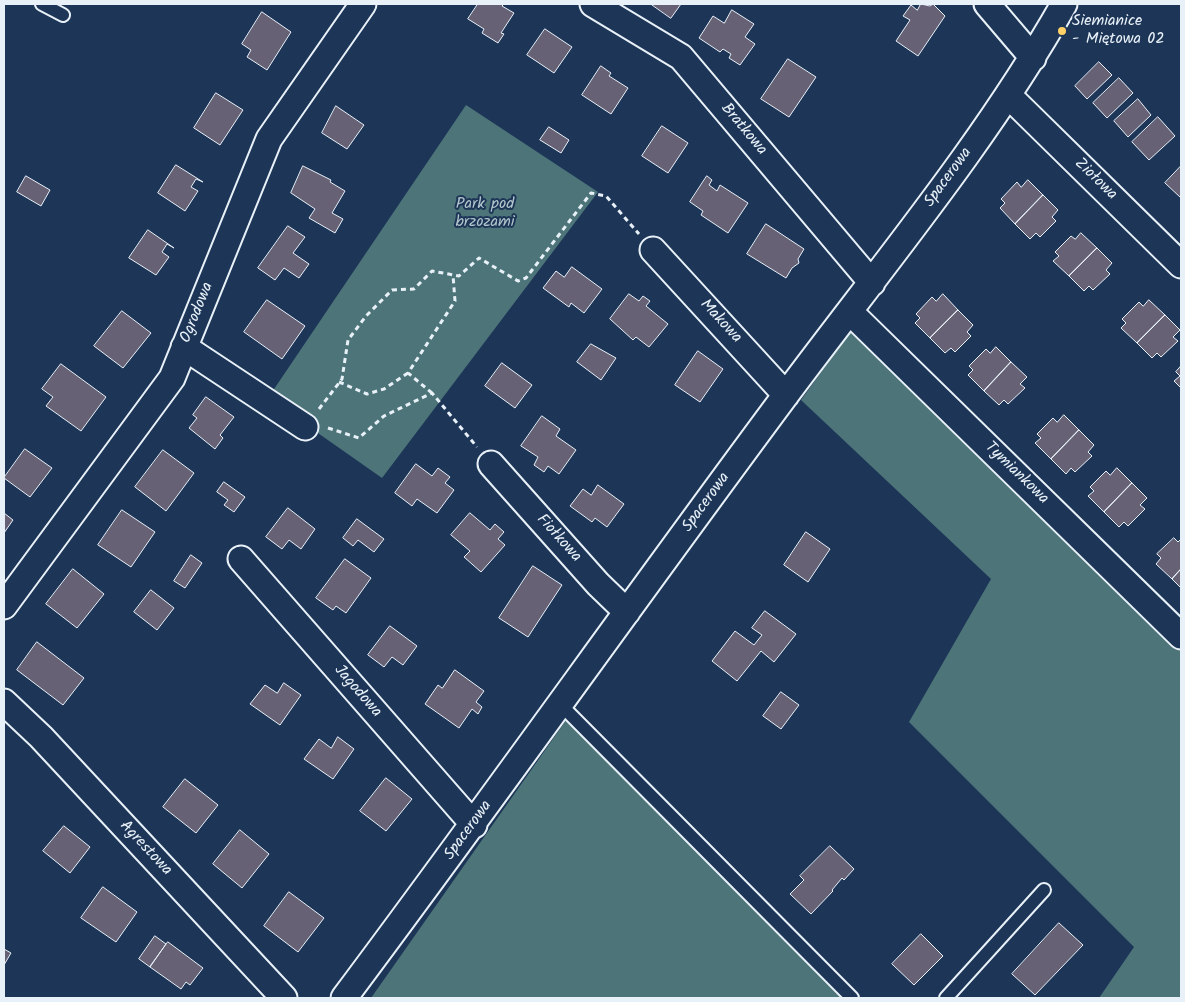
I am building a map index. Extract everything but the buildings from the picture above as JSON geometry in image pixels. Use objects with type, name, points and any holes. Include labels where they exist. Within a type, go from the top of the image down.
[{"type":"street","name":"Ogrodowa","points":[[4,606],[172,378],[269,139],[363,4]]},
{"type":"street","name":"Bratkowa","points":[[593,4],[681,57],[872,283]]},
{"type":"street","points":[[987,4],[1033,58]]},
{"type":"street","name":"Spacerowa","points":[[344,998],[474,825],[786,395],[872,283],[1009,96],[1064,4]]},
{"type":"street","name":"Ziołowa","points":[[1009,96],[1181,265]]},
{"type":"street","name":"Makowa","points":[[653,250],[786,395]]},
{"type":"street","name":"Tymiankowa","points":[[850,312],[1181,636]]},
{"type":"street","points":[[184,347],[305,427]]},
{"type":"street","name":"Fiołkowa","points":[[491,464],[598,584],[628,612]]},
{"type":"street","name":"Jagodowa","points":[[241,559],[474,825]]},
{"type":"street","name":"Agrestowa","points":[[4,702],[41,737],[284,998]]},
{"type":"lane","points":[[42,4],[63,15]]},
{"type":"lane","points":[[561,704],[852,998]]},
{"type":"lane","points":[[946,998],[1044,890]]},
{"type":"path","points":[[305,427],[342,379],[348,340],[366,316],[392,290],[414,288],[432,271],[459,276],[480,258],[518,281],[526,278],[591,193],[606,196],[653,250]]},
{"type":"path","points":[[339,382],[367,394],[384,388],[408,372],[455,301],[454,275]]},
{"type":"path","points":[[408,372],[432,393],[491,464]]},
{"type":"path","points":[[305,427],[334,429],[359,438],[384,416],[432,393]]},
{"type":"green space","name":"Park pod brzozami","points":[[466,105],[598,192],[382,478],[268,398]]},
{"type":"green space","points":[[858,321],[1181,637],[1181,998],[1099,998],[1134,947],[909,722],[991,579],[801,400]]},
{"type":"green space","points":[[567,719],[842,998],[371,998]]},
{"type":"place","name":"Siemianice - Miętowa 02","points":[[1062,31]]}]
